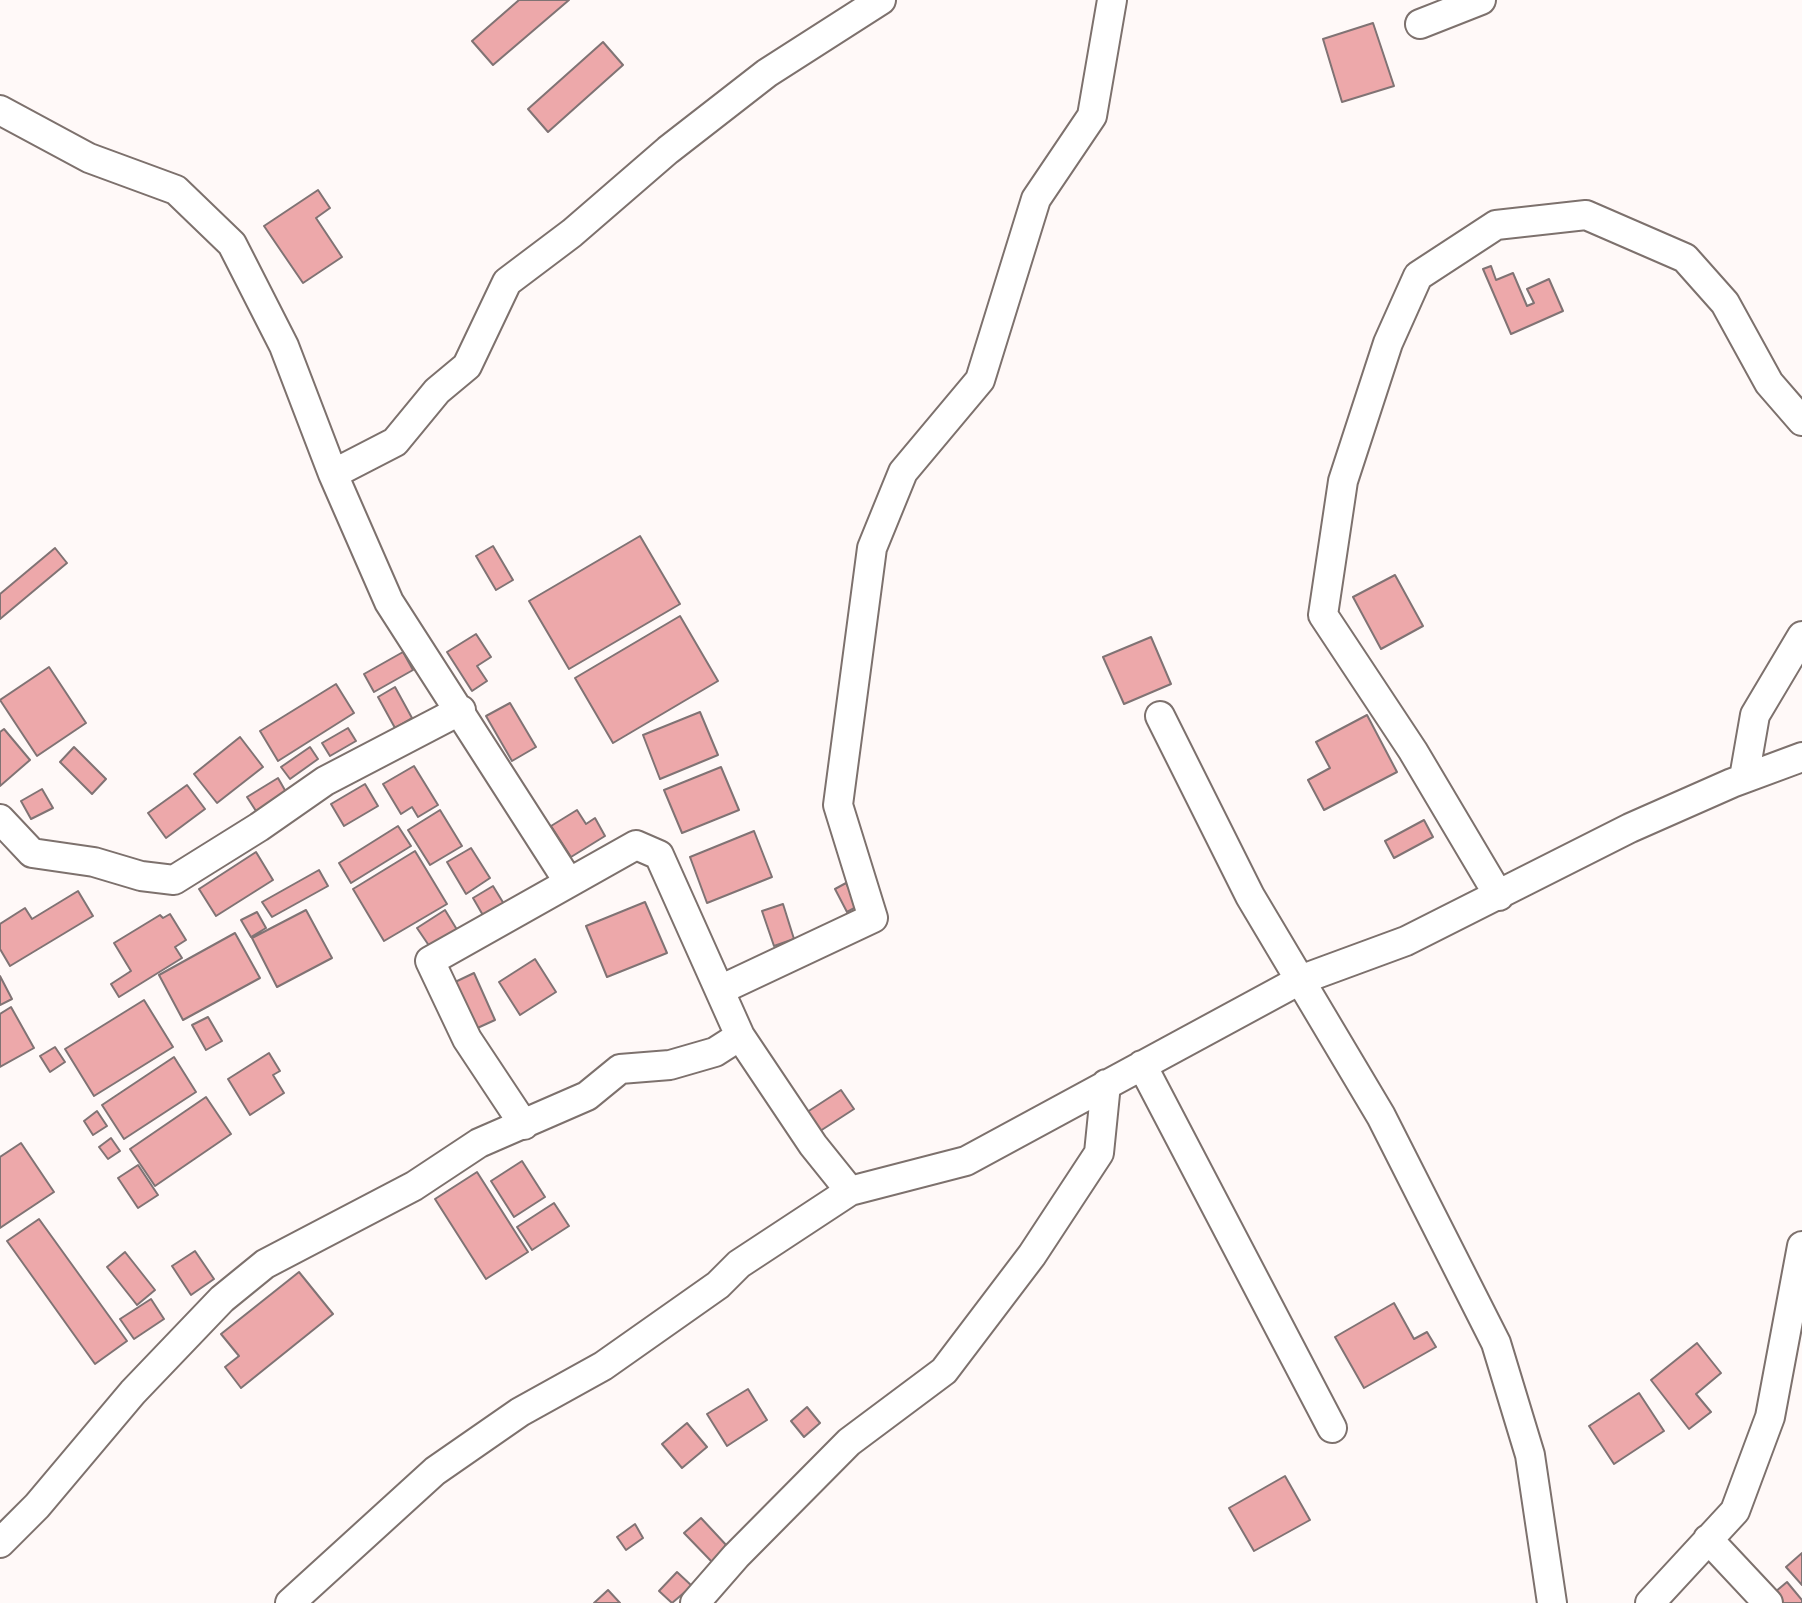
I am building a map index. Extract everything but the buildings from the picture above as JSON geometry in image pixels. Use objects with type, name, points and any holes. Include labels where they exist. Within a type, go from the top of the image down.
[{"type":"street","points":[[333,474],[395,442],[437,391],[467,366],[507,282],[572,233],[668,150],[767,73],[881,0]]},
{"type":"street","points":[[720,990],[873,918],[838,805],[872,548],[903,472],[980,380],[1036,199],[1092,116],[1112,0]]},
{"type":"street","points":[[1420,24],[1481,0]]},
{"type":"street","points":[[0,110],[89,158],[176,190],[232,244],[284,346],[333,474],[389,602],[568,881]]},
{"type":"street","points":[[1499,896],[1413,751],[1323,615],[1343,481],[1388,343],[1418,276],[1496,225],[1586,215],[1685,258],[1725,303],[1769,383],[1802,421]]},
{"type":"street","points":[[1744,778],[1755,715],[1802,636]]},
{"type":"street","points":[[0,819],[32,853],[94,862],[141,876],[174,880],[325,781],[461,710]]},
{"type":"street","points":[[1160,716],[1250,896],[1381,1116],[1496,1343],[1530,1455],[1552,1603]]},
{"type":"street","points":[[290,1603],[435,1471],[520,1412],[603,1366],[707,1293],[739,1264],[850,1191],[966,1161],[1300,980],[1406,941],[1630,828],[1744,778],[1802,757]]},
{"type":"street","points":[[524,1125],[467,1039],[430,961],[636,845],[659,855],[740,1036],[813,1145],[850,1191]]},
{"type":"street","points":[[0,1543],[37,1506],[133,1392],[222,1299],[265,1264],[414,1186],[479,1143],[587,1096],[620,1069],[670,1065],[715,1052],[740,1036]]},
{"type":"street","points":[[1142,1065],[1332,1428]]},
{"type":"street","points":[[695,1603],[736,1556],[849,1442],[944,1371],[1032,1255],[1099,1153],[1106,1084]]},
{"type":"street","points":[[1650,1603],[1735,1511],[1770,1417],[1802,1246]]},
{"type":"street","points":[[1708,1539],[1768,1603]]}]
